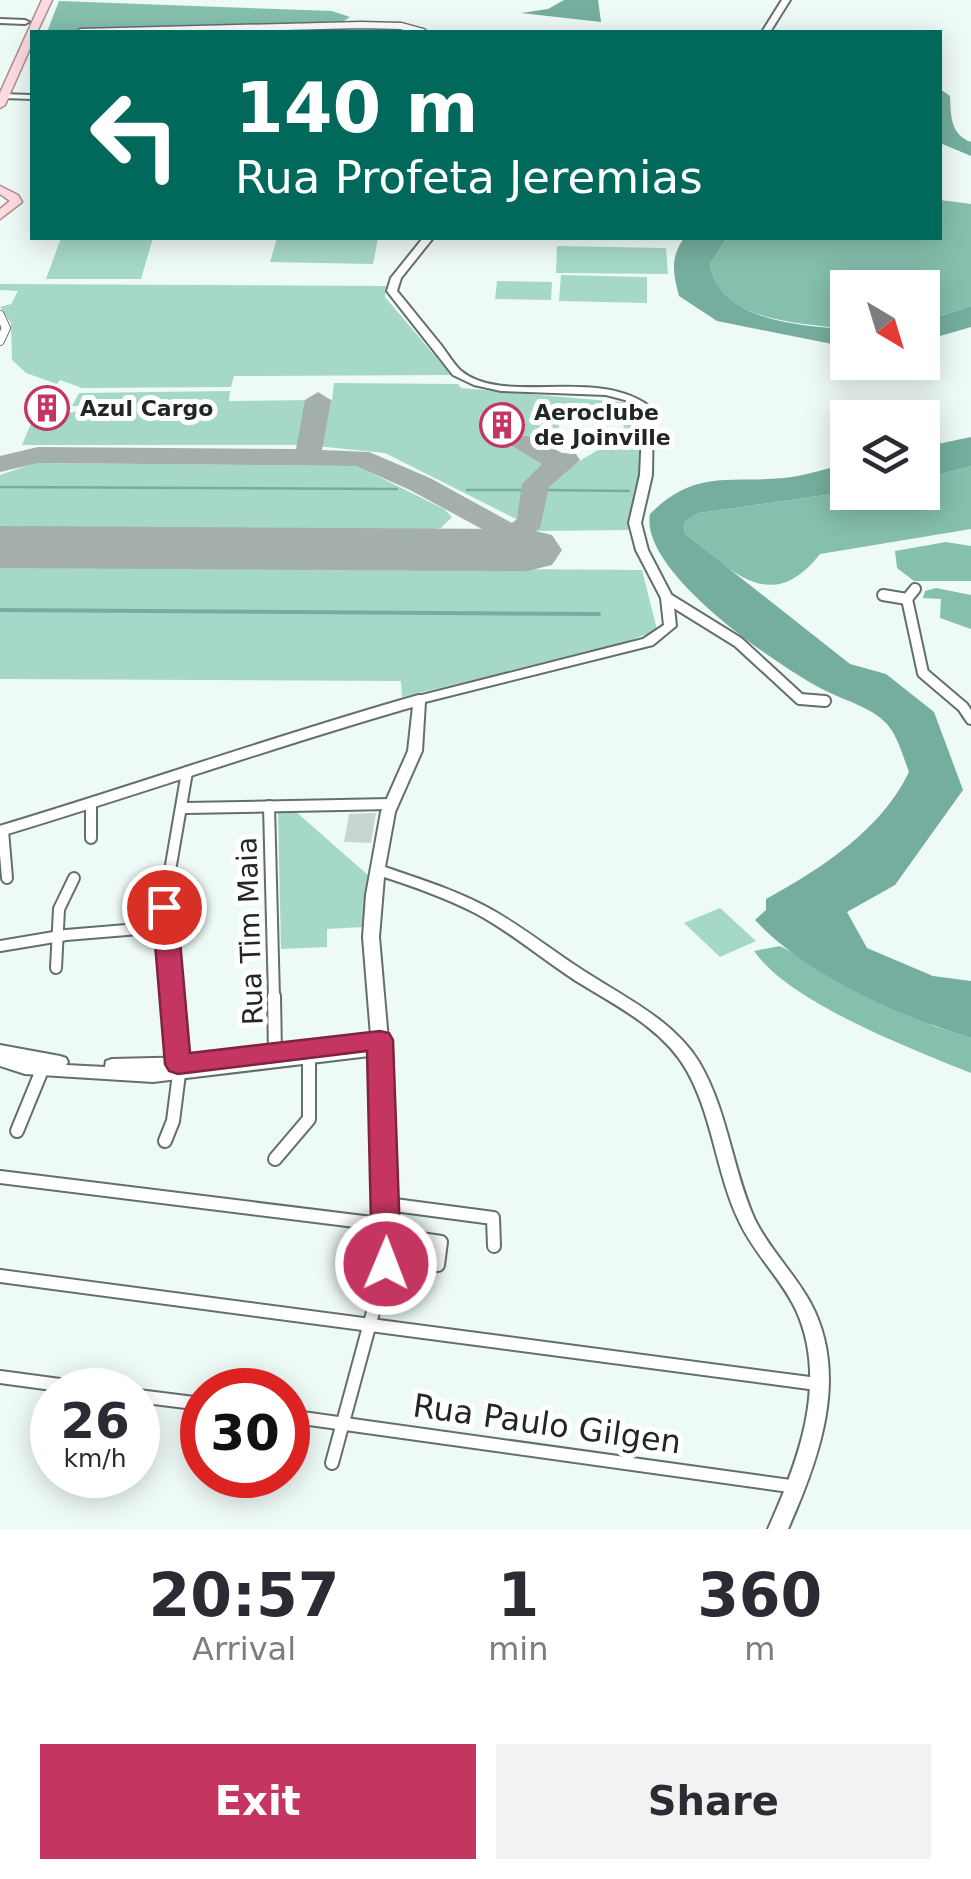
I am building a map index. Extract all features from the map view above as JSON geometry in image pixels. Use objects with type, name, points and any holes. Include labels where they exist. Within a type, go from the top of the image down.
[{"type":"main road","points":[[2,101],[25,22],[39,4]]},
{"type":"main road","points":[[33,30],[39,4]]},
{"type":"main road","points":[[0,76],[30,37]]},
{"type":"main road","points":[[0,189],[16,202],[0,215]]},
{"type":"street","points":[[767,30],[786,0]]},
{"type":"street","points":[[0,21],[25,22]]},
{"type":"street","points":[[161,30],[362,25],[416,30]]},
{"type":"street","points":[[2,101],[30,97]]},
{"type":"street","points":[[7,878],[2,831],[279,740],[657,638],[670,626],[667,598],[642,550],[635,523],[646,475],[650,428],[646,406],[612,394],[473,382],[453,369],[393,295],[396,278],[426,240]]},
{"type":"street","points":[[0,315],[6,328],[0,341]]},
{"type":"street","points":[[915,588],[907,599],[923,673],[963,707],[971,720]]},
{"type":"street","points":[[883,595],[907,599]]},
{"type":"street","points":[[667,598],[743,644],[800,698],[826,701]]},
{"type":"street","points":[[332,1463],[386,1264],[387,1204],[371,920],[390,804],[416,751],[419,700]]},
{"type":"street","points":[[165,1141],[173,1121],[178,1069],[164,927],[170,869],[186,808],[187,772]]},
{"type":"street","points":[[91,804],[91,838]]},
{"type":"street","points":[[186,808],[390,804]]},
{"type":"street","name":"Rua Tim Maia","points":[[269,806],[275,1054]]},
{"type":"street","points":[[377,869],[478,908],[665,1034],[686,1054],[698,1075],[732,1187],[750,1228],[810,1322],[817,1348],[809,1448],[798,1487],[778,1529]]},
{"type":"street","points":[[56,968],[59,909],[74,878]]},
{"type":"street","points":[[0,946],[59,936],[164,927]]},
{"type":"street","points":[[0,1051],[62,1062],[178,1069],[275,1054],[380,1045]]},
{"type":"street","points":[[0,1060],[42,1070],[178,1069],[308,1060],[380,1045]]},
{"type":"street","points":[[274,1159],[309,1119],[308,1060]]},
{"type":"street","points":[[17,1131],[42,1070]]},
{"type":"street","points":[[0,1178],[388,1230],[442,1242],[438,1265]]},
{"type":"street","points":[[387,1204],[493,1218],[494,1246]]},
{"type":"street","points":[[0,1276],[817,1384]]},
{"type":"street","points":[[0,1376],[30,1380]]},
{"type":"street","name":"Rua Paulo Gilgen","points":[[310,1419],[798,1487]]},
{"type":"shaded area","points":[[564,0],[598,0],[601,22],[521,13],[548,9]]},
{"type":"shaded area","points":[[59,1],[332,11],[350,17],[344,21],[277,24],[265,30],[48,30]]},
{"type":"shaded area","points":[[942,90],[950,96],[953,124],[971,142],[971,156],[942,144]]},
{"type":"shaded area","points":[[942,200],[971,204],[971,306],[940,316],[940,270],[830,270],[830,327],[762,316],[728,298],[716,283],[710,264],[726,240],[942,240]]},
{"type":"shaded area","points":[[60,240],[152,240],[141,279],[46,279]]},
{"type":"shaded area","points":[[276,240],[378,240],[373,264],[270,262]]},
{"type":"shaded area","points":[[683,240],[726,240],[710,264],[716,283],[728,298],[764,317],[830,328],[830,344],[717,321],[679,296],[674,266]]},
{"type":"shaded area","points":[[557,246],[666,248],[668,274],[556,273]]},
{"type":"shaded area","points":[[561,275],[647,277],[647,303],[559,301]]},
{"type":"shaded area","points":[[497,281],[552,282],[551,300],[495,299]]},
{"type":"shaded area","points":[[0,284],[386,286],[385,297],[451,375],[234,376],[231,387],[82,388],[60,380],[57,384],[26,373],[12,360],[11,323],[0,307],[11,304],[18,291],[0,290]]},
{"type":"shaded area","points":[[971,306],[971,327],[940,336],[940,316]]},
{"type":"shaded area","points":[[334,383],[458,384],[461,388],[631,403],[643,414],[642,467],[629,518],[630,530],[537,531],[546,481],[608,444],[630,441],[630,430],[624,429],[622,415],[560,414],[557,456],[522,441],[523,429],[480,429],[549,461],[547,469],[528,487],[522,522],[385,453],[316,446],[323,400],[332,400]]},
{"type":"shaded area","points":[[230,391],[229,401],[313,400],[304,445],[22,445],[32,421],[83,410],[84,406],[72,406],[79,393]]},
{"type":"shaded area","points":[[971,437],[971,466],[940,474],[940,443]]},
{"type":"shaded area","points":[[35,463],[357,466],[444,509],[452,517],[441,528],[420,531],[0,527],[0,475]]},
{"type":"shaded area","points":[[971,466],[971,529],[820,554],[802,573],[784,583],[750,581],[684,533],[685,521],[699,513],[830,494],[830,510],[940,510],[940,474]]},
{"type":"shaded area","points":[[830,468],[830,494],[699,513],[685,521],[684,533],[850,664],[886,674],[934,712],[963,790],[895,885],[847,912],[867,948],[933,976],[971,981],[971,1038],[914,1018],[827,976],[800,959],[755,920],[766,910],[766,899],[828,861],[866,829],[883,812],[909,772],[894,735],[881,718],[804,679],[747,640],[688,589],[666,563],[652,537],[650,514],[682,490],[713,481],[792,477]]},
{"type":"shaded area","points":[[946,542],[971,546],[971,581],[914,581],[897,568],[895,551]]},
{"type":"shaded area","points":[[0,565],[642,570],[657,630],[624,643],[402,697],[401,681],[0,679]]},
{"type":"shaded area","points":[[936,588],[971,595],[971,629],[940,618],[941,599],[923,598],[925,591]]},
{"type":"shaded area","points":[[278,811],[295,811],[369,876],[363,927],[327,929],[327,947],[281,949]]},
{"type":"shaded area","points":[[720,908],[756,941],[720,957],[684,923]]},
{"type":"shaded area","points":[[780,946],[934,1026],[971,1038],[971,1073],[854,1023],[795,989],[754,951]]},
{"type":"building","name":"Aeroclube de Joinville","points":[[479,414],[523,414],[524,429],[480,429]]},
{"type":"building","points":[[376,813],[371,843],[344,842],[349,814]]},
{"type":"waterway","points":[[0,487],[397,489]]},
{"type":"waterway","points":[[467,490],[521,490]]},
{"type":"waterway","points":[[546,490],[629,491]]},
{"type":"waterway","points":[[0,610],[599,614]]},
{"type":"taxiway","points":[[308,456],[318,400]]},
{"type":"taxiway","points":[[519,442],[556,461],[555,468]]},
{"type":"taxiway","points":[[0,464],[38,455],[360,458],[420,484],[505,530],[508,536],[502,545]]},
{"type":"taxiway","points":[[502,545],[530,522],[536,484],[567,460]]},
{"type":"taxiway","points":[[480,550],[502,545]]},
{"type":"runway","points":[[0,547],[527,550]]},
{"type":"place","name":"Azul Cargo","points":[[47,408]]},
{"type":"place","name":"Aeroclube de Joinville","points":[[502,425]]},
{"type":"route","points":[[164,907],[178,1064],[380,1040],[388,1225],[386,1264]]}]
